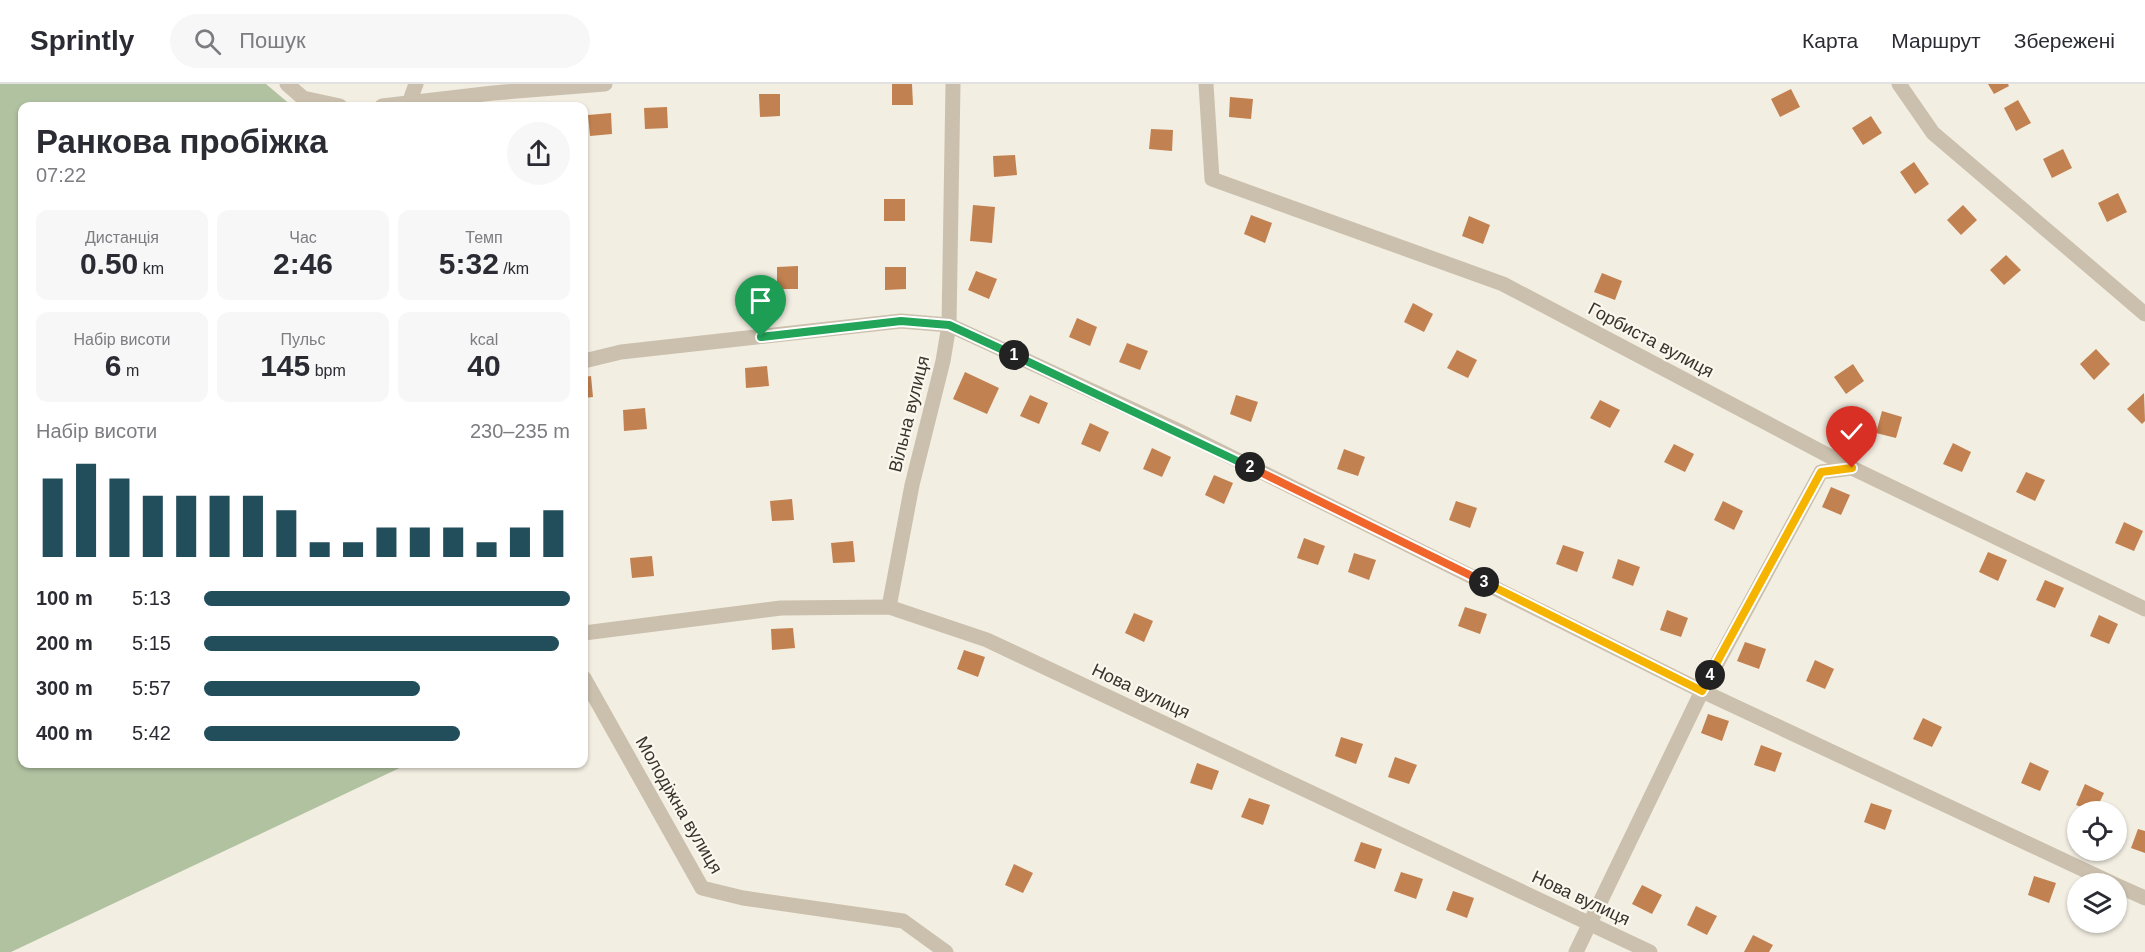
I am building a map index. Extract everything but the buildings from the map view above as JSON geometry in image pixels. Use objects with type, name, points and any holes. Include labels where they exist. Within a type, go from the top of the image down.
[{"type":"street","points":[[287,84],[303,98],[322,102]]},
{"type":"street","points":[[410,102],[417,84]]},
{"type":"street","points":[[437,102],[605,84]]},
{"type":"street","name":"Вільна вулиця","points":[[888,607],[912,485],[943,361],[949,325],[953,84]]},
{"type":"street","name":"Горбиста вулиця","points":[[1206,84],[1212,179],[1503,284],[1852,468],[2145,609]]},
{"type":"street","points":[[1899,84],[1933,133],[2145,314]]},
{"type":"street","points":[[588,360],[621,352],[901,321],[949,325],[1179,431],[1702,691],[2091,873]]},
{"type":"street","points":[[1576,952],[1702,691],[1821,472],[1852,468]]},
{"type":"street","name":"Нова вулиця","points":[[588,632],[781,608],[888,607],[987,640],[1650,952]]},
{"type":"street","name":"Молодіжна вулиця","points":[[588,685],[702,888],[742,898],[903,921],[946,952]]},
{"type":"street","points":[[2127,890],[2145,898]]},
{"type":"green space","points":[[0,84],[266,84],[287,102],[18,102],[18,768],[400,768],[11,952],[0,952]]},
{"type":"route","points":[[761,337],[901,321],[949,325],[1179,431],[1702,691],[1821,472],[1852,468]]}]
